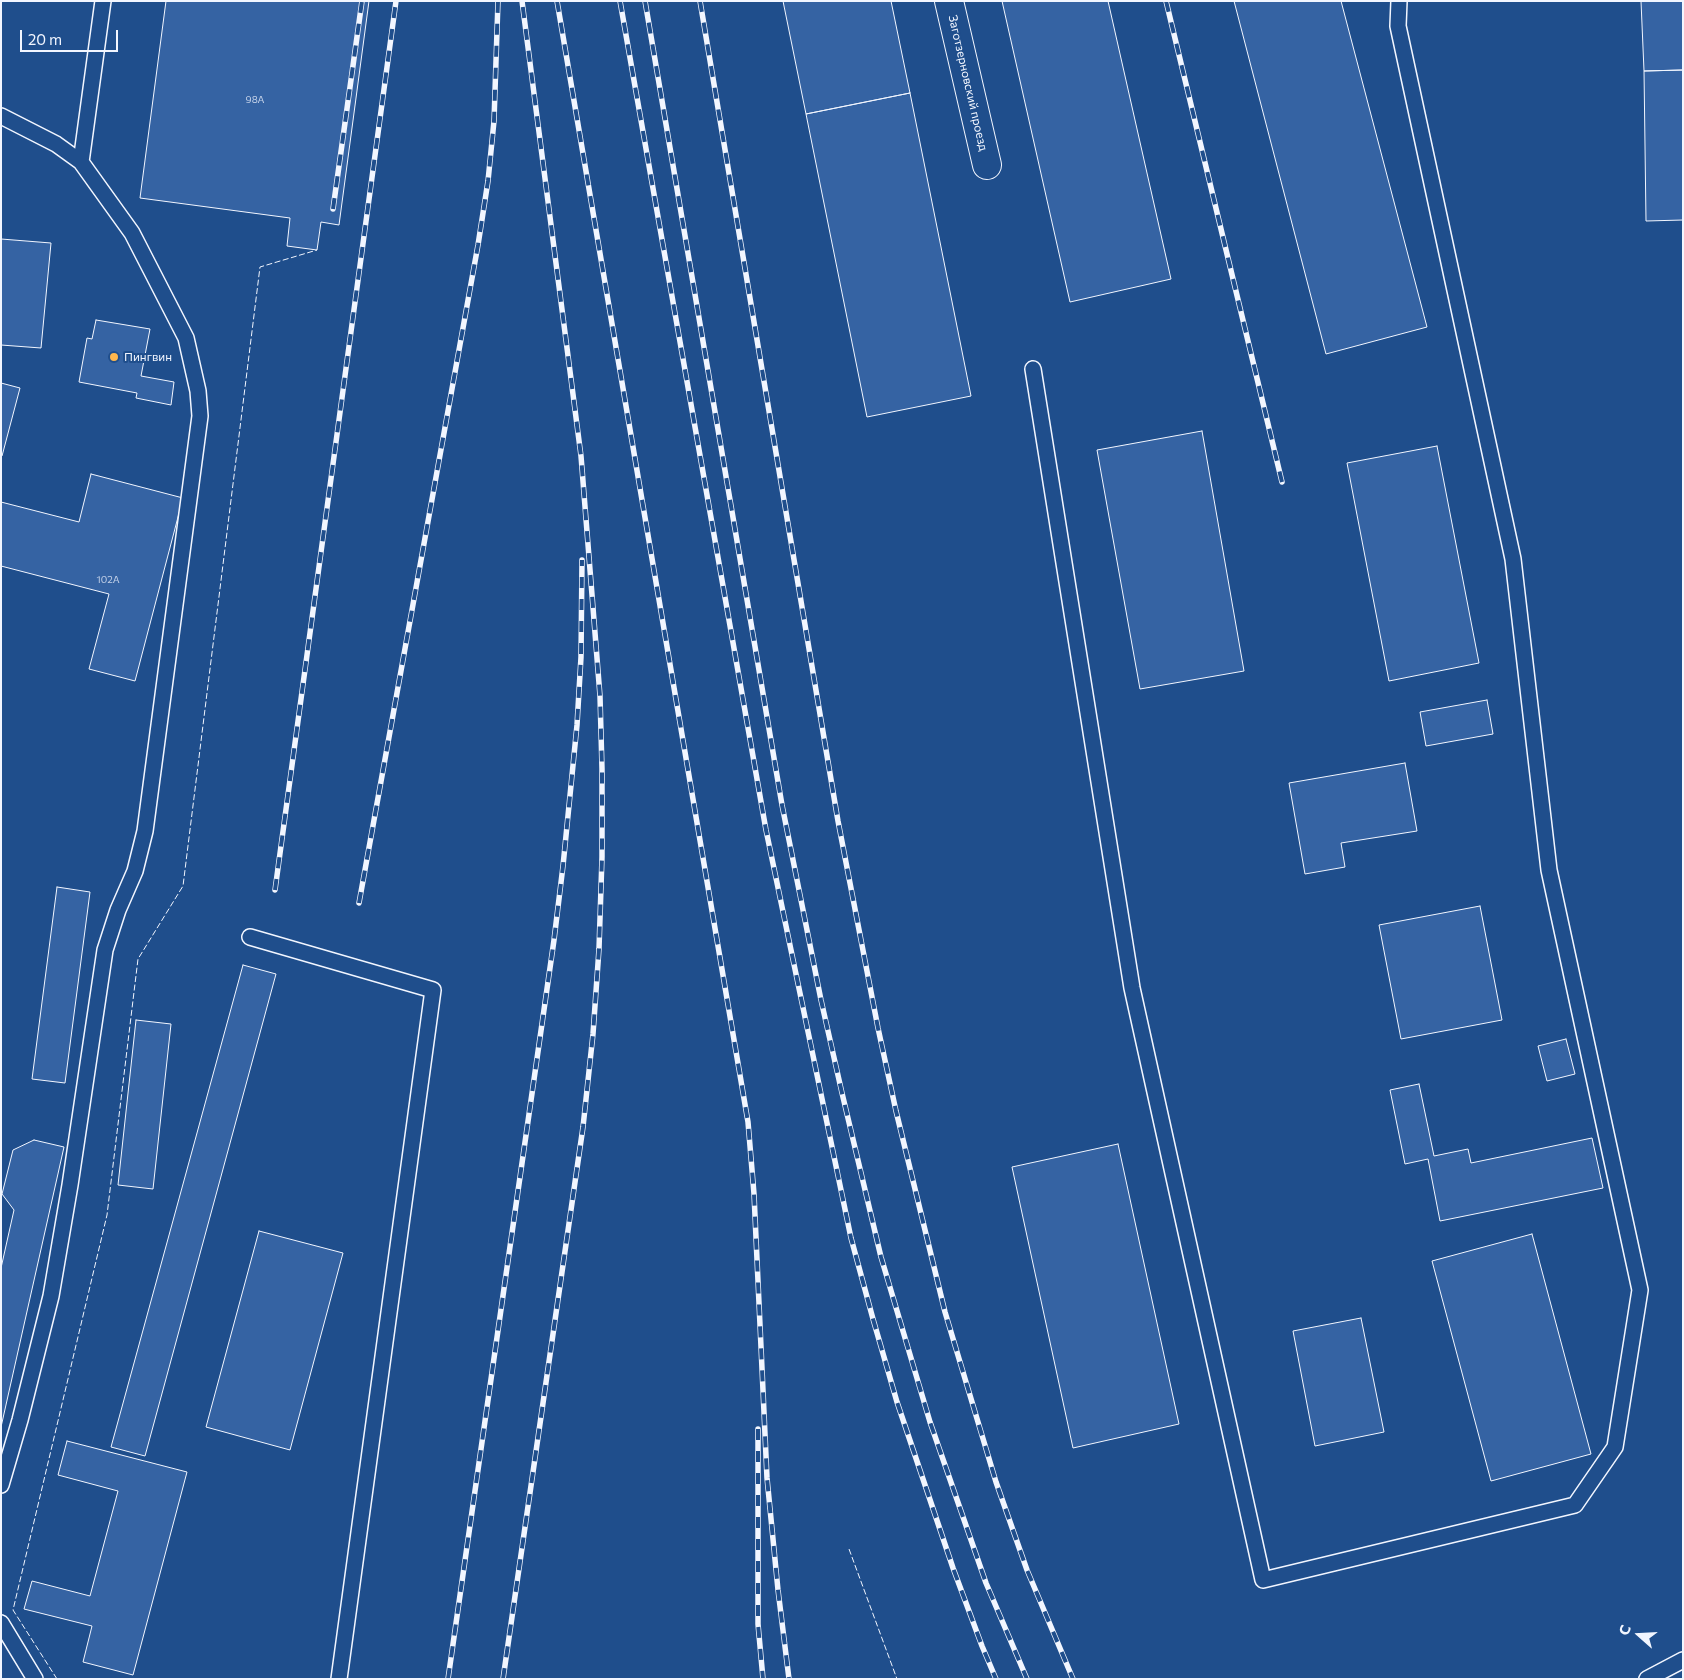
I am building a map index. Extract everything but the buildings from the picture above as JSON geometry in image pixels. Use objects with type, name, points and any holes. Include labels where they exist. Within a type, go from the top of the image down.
[{"type":"street","name":"Заготзерновский проезд","points":[[948,1],[987,165]]},
{"type":"lane","points":[[81,162],[104,1]]},
{"type":"lane","points":[[1033,369],[1132,988],[1263,1580],[1575,1505],[1615,1447],[1640,1290],[1549,870],[1513,559],[1398,26],[1399,1]]},
{"type":"lane","points":[[1,116],[56,144],[81,162],[132,233],[186,338],[198,391],[200,416],[145,832],[135,871],[118,910],[105,950],[70,1185],[51,1296],[20,1420],[1,1485]]},
{"type":"lane","points":[[250,937],[433,990],[339,1679]]},
{"type":"lane","points":[[1,1623],[35,1679]]},
{"type":"lane","points":[[1647,1679],[1683,1660]]},
{"type":"railway","points":[[333,209],[362,1]]},
{"type":"railway","points":[[275,890],[396,1]]},
{"type":"railway","points":[[359,903],[488,181],[494,121],[498,1]]},
{"type":"railway","points":[[503,1679],[583,1127],[593,1034],[599,949],[602,857],[600,696],[581,456],[522,1]]},
{"type":"railway","points":[[557,1],[748,1122],[754,1194],[767,1478],[789,1679]]},
{"type":"railway","points":[[620,1],[766,830],[851,1238],[897,1402],[953,1568],[996,1679]]},
{"type":"railway","points":[[645,1],[782,805],[821,1000],[842,1093],[881,1257],[930,1422],[986,1583],[1027,1679]]},
{"type":"railway","points":[[700,1],[838,821],[896,1111],[945,1312],[996,1482],[1027,1570],[1073,1679]]},
{"type":"railway","points":[[1166,1],[1282,482]]},
{"type":"railway","points":[[448,1679],[563,866],[577,725],[581,657],[582,560]]},
{"type":"railway","points":[[758,1429],[758,1624],[763,1679]]},
{"type":"fence","points":[[57,1679],[13,1610],[107,1215],[138,959],[183,886],[260,267],[317,250]]},
{"type":"fence","points":[[849,1549],[897,1679]]},
{"type":"place","name":"Пингвин","points":[[114,357]]}]
